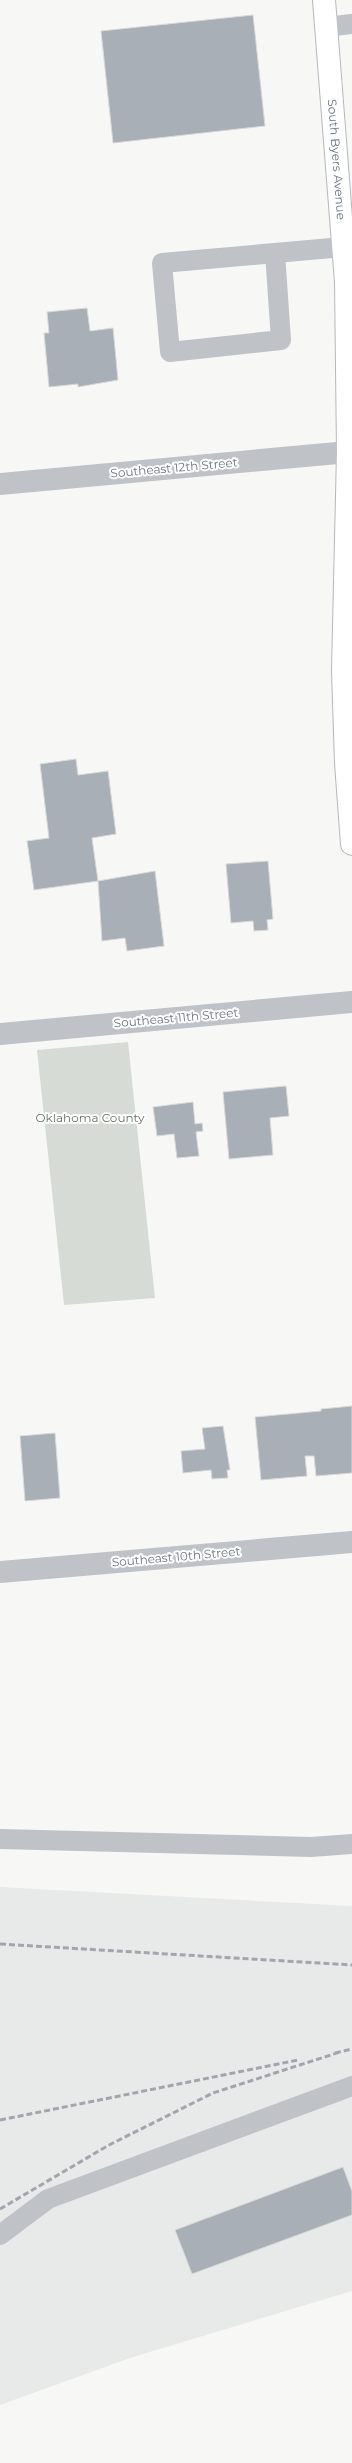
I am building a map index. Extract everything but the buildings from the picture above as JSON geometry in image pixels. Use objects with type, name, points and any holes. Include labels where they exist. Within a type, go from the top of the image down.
[{"type":"street","name":"South Byers Avenue","points":[[324,0],[343,247],[348,452],[344,671],[346,763],[352,844]]},
{"type":"street","name":"Southeast 12th Street","points":[[0,484],[348,452]]},
{"type":"street","name":"Southeast 11th Street","points":[[0,1034],[352,1002]]},
{"type":"street","name":"Southeast 10th Street","points":[[0,1572],[352,1542]]},
{"type":"lane","points":[[326,27],[352,24]]},
{"type":"lane","points":[[275,253],[281,340],[170,352],[162,263],[275,253],[343,247]]},
{"type":"lane","points":[[0,1839],[311,1847],[352,1844]]},
{"type":"lane","points":[[0,2235],[48,2199],[352,2086]]},
{"type":"shaded area","points":[[0,1887],[352,1906],[352,2291],[133,2357],[0,2405]]},
{"type":"green space","name":"Oklahoma County","points":[[128,1042],[155,1298],[64,1305],[37,1050]]},
{"type":"railway","points":[[0,1944],[352,1965]]},
{"type":"railway","points":[[335,2053],[352,2049]]},
{"type":"railway","points":[[0,2209],[109,2145],[213,2093],[340,2052]]},
{"type":"railway","points":[[0,2120],[298,2060]]}]
